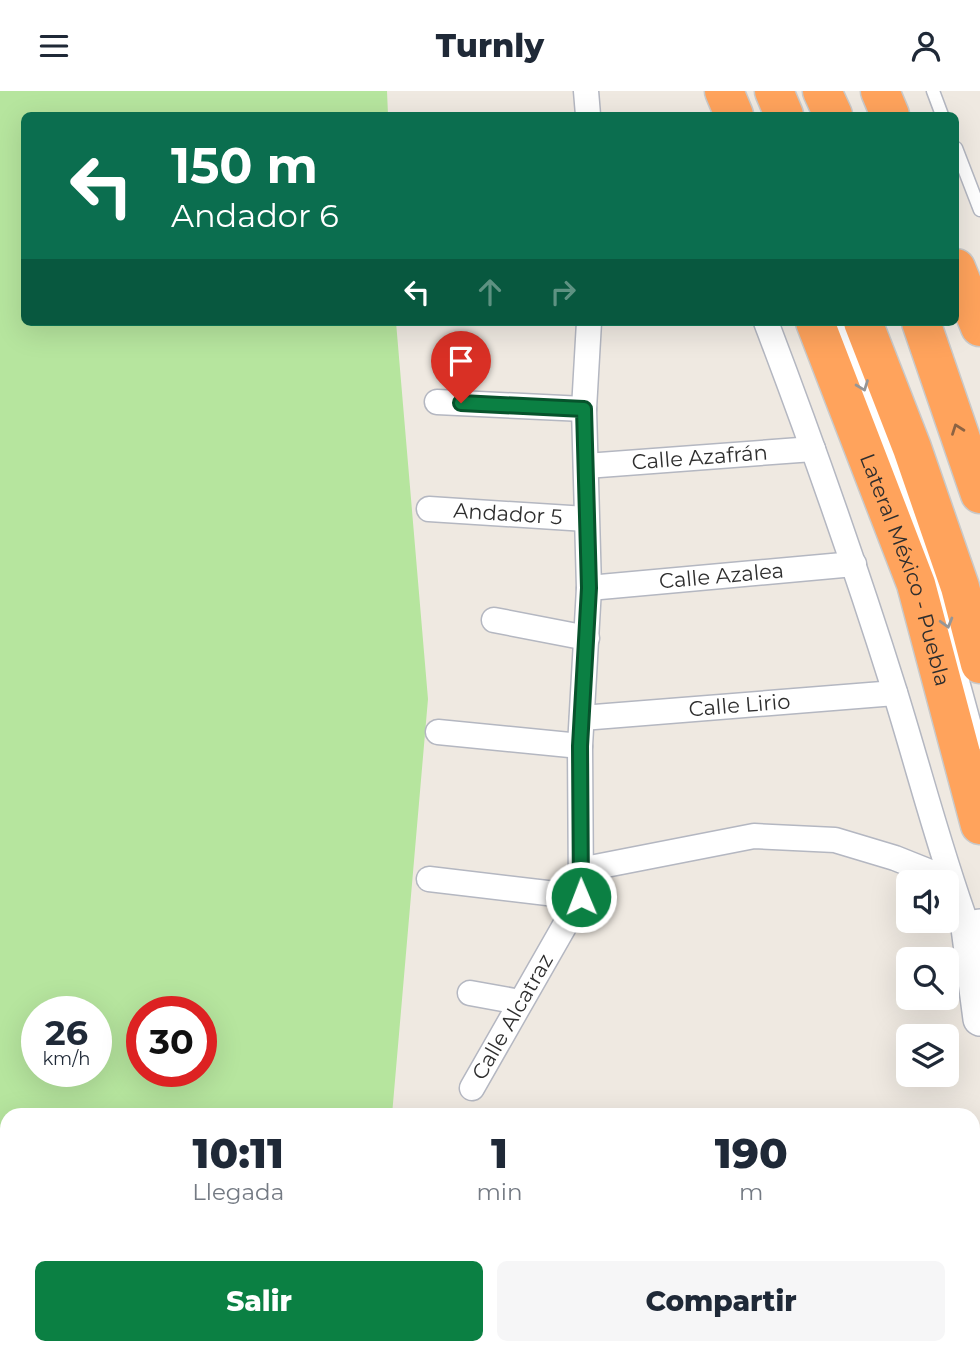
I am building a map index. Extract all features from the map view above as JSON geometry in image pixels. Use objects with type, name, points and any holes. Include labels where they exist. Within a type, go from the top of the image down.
[{"type":"highway","points":[[723,91],[732,112]]},
{"type":"highway","points":[[774,91],[783,112]]},
{"type":"highway","points":[[822,91],[832,112]]},
{"type":"highway","points":[[880,91],[889,112]]},
{"type":"highway","points":[[959,275],[980,327]]},
{"type":"highway","name":"Lateral México - Puebla","points":[[819,326],[916,584],[980,825]]},
{"type":"highway","points":[[865,326],[912,448],[960,587],[980,664]]},
{"type":"highway","points":[[921,326],[980,493]]},
{"type":"main road","points":[[974,927],[980,1019]]},
{"type":"street","points":[[586,91],[588,112]]},
{"type":"street","points":[[429,879],[581,897],[580,746],[589,588],[584,409],[589,326]]},
{"type":"street","points":[[767,326],[854,564],[947,870]]},
{"type":"street","points":[[437,402],[584,409]]},
{"type":"street","name":"Calle Azafrán","points":[[586,465],[813,449]]},
{"type":"street","name":"Andador 5","points":[[429,509],[586,519]]},
{"type":"street","name":"Calle Azalea","points":[[589,588],[854,564]]},
{"type":"street","points":[[494,620],[587,638]]},
{"type":"street","name":"Calle Lirio","points":[[582,717],[895,693]]},
{"type":"street","points":[[438,732],[580,746]]},
{"type":"street","points":[[580,870],[754,837],[835,839],[925,870]]},
{"type":"street","name":"Calle Alcatraz","points":[[472,1088],[581,897]]},
{"type":"street","points":[[959,898],[974,927]]},
{"type":"street","points":[[470,993],[520,1002]]},
{"type":"lane","points":[[933,91],[941,112]]},
{"type":"lane","points":[[959,156],[980,210]]},
{"type":"lane","points":[[819,326],[916,551],[980,790]]},
{"type":"lane","points":[[840,326],[928,553],[980,743]]},
{"type":"green space","points":[[0,91],[387,91],[388,112],[21,112],[21,326],[396,326],[428,699],[393,1108],[0,1108]]},
{"type":"route","points":[[461,403],[584,409],[589,588],[580,746],[581,897]]}]
